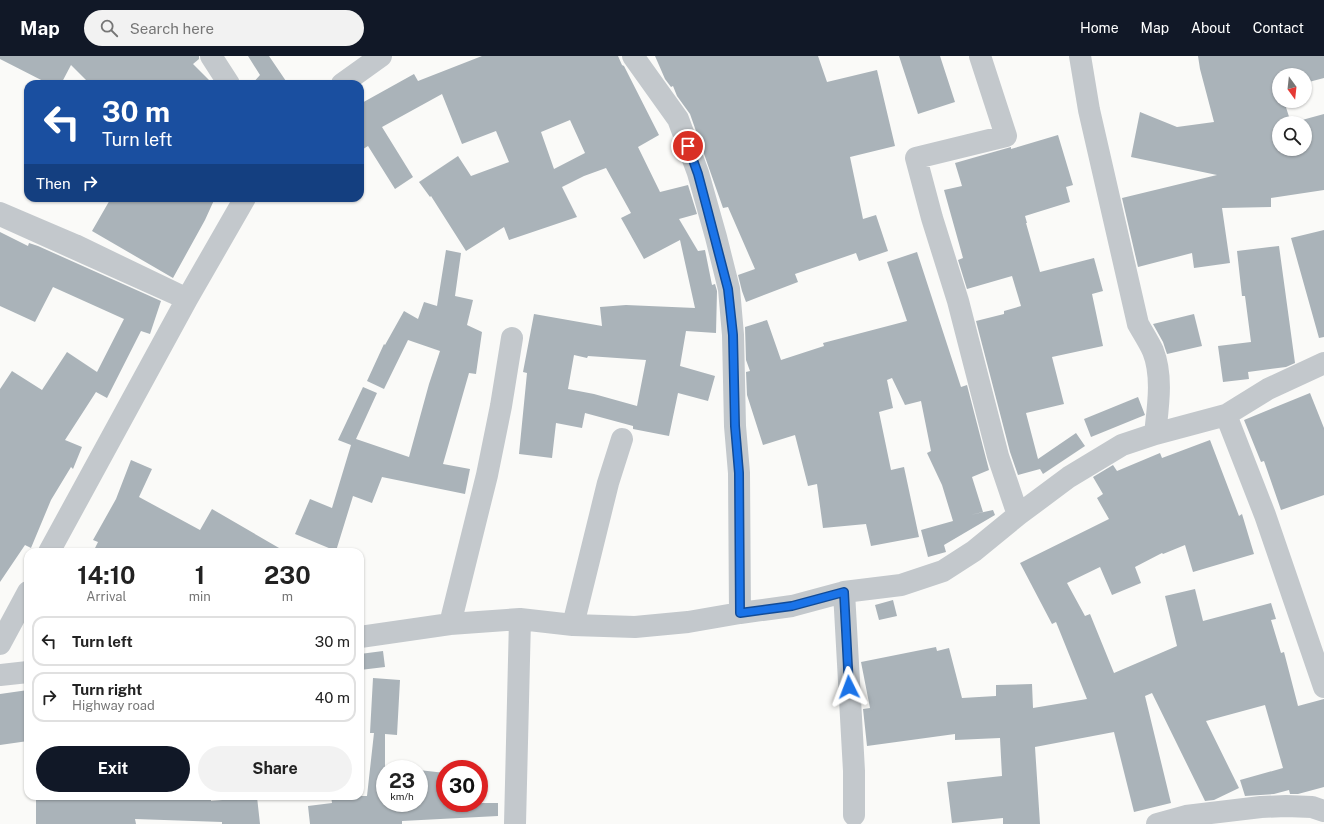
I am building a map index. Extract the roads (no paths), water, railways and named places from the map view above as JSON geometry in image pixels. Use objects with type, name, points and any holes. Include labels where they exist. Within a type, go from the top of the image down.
[{"type":"street","points":[[211,56],[226,80]]},
{"type":"street","points":[[348,80],[381,56]]},
{"type":"street","points":[[633,56],[678,119],[698,174],[716,237],[728,289],[733,335],[735,426],[739,473],[740,613]]},
{"type":"street","points":[[980,56],[1006,136],[916,158],[932,218],[958,301],[998,456],[1018,515]]},
{"type":"street","points":[[1080,56],[1089,110],[1135,312],[1138,324],[1153,350],[1156,361],[1159,402],[1155,434]]},
{"type":"street","points":[[51,548],[187,299],[243,202]]},
{"type":"street","points":[[0,214],[187,299]]},
{"type":"street","points":[[450,624],[487,475],[501,406],[512,338]]},
{"type":"street","points":[[364,636],[450,624],[520,618],[573,625],[635,627],[688,622],[792,606],[844,592],[901,585],[943,571],[974,551],[1069,476],[1122,446],[1155,434],[1226,415],[1268,389],[1324,363]]},
{"type":"street","points":[[1226,415],[1265,516],[1324,687]]},
{"type":"street","points":[[573,625],[608,483],[622,439]]},
{"type":"street","points":[[844,592],[854,770],[854,815]]},
{"type":"street","points":[[0,644],[24,599]]},
{"type":"street","points":[[515,824],[520,618]]},
{"type":"street","points":[[0,675],[24,672]]},
{"type":"street","points":[[1157,824],[1186,816],[1268,807],[1312,807],[1324,811]]}]
